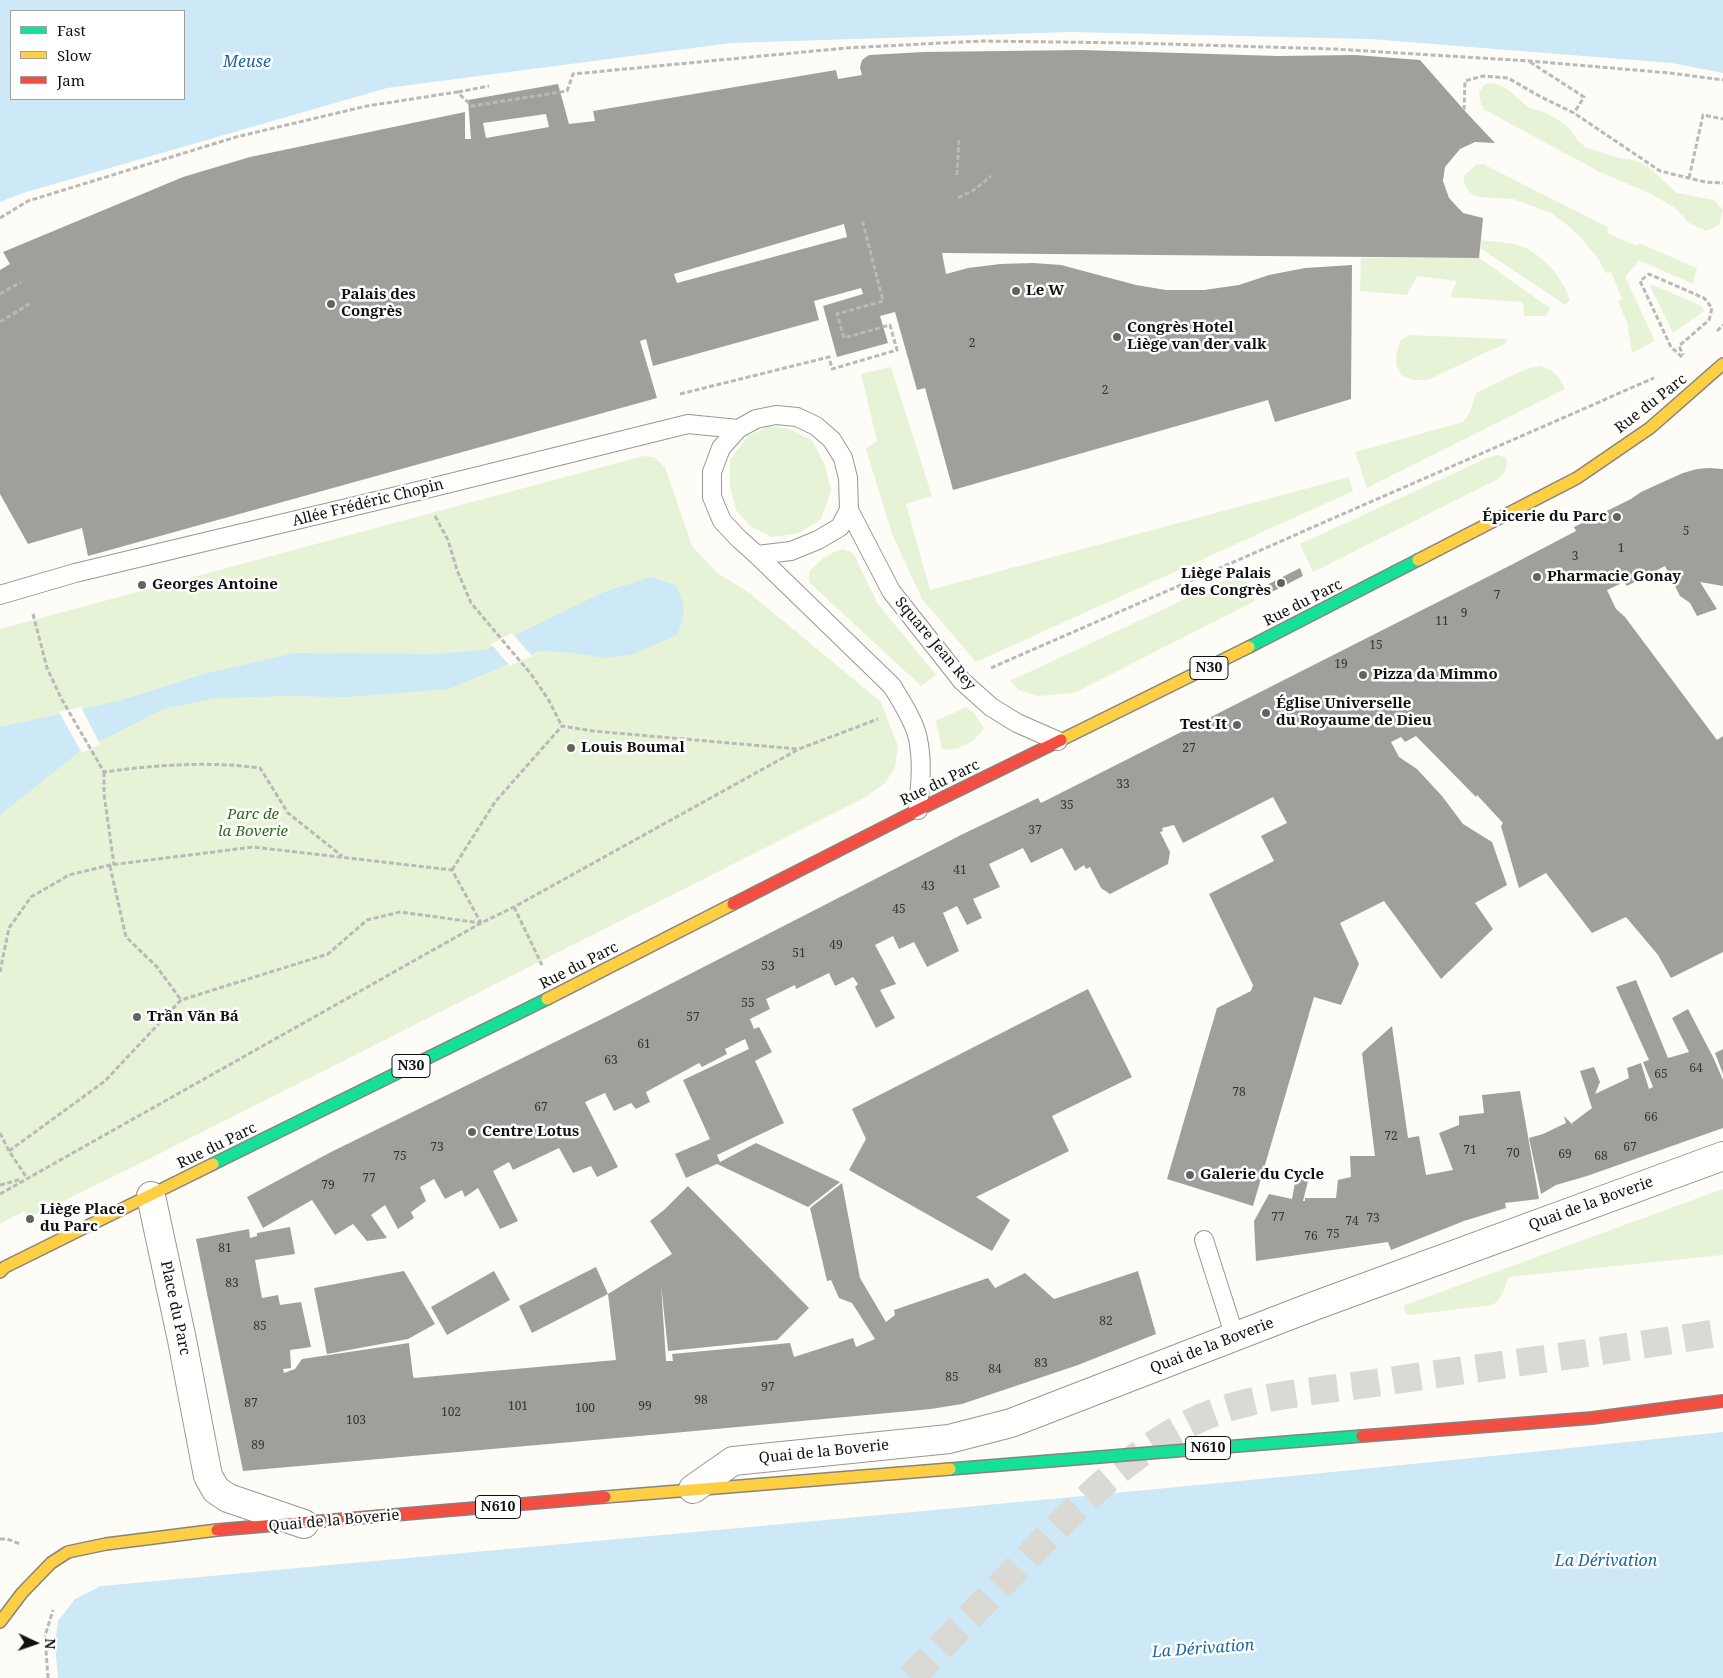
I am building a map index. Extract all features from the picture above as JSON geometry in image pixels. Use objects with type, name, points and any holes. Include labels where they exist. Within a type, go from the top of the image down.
[{"type":"main road","name":"Rue du Parc","points":[[151,1196],[556,995],[918,810],[1195,675],[1577,478],[1650,428],[1723,364]]},
{"type":"main road","name":"N30","points":[[2,1269],[151,1196]]},
{"type":"main road","name":"Quai de la Boverie","points":[[2,1619],[22,1593],[51,1564],[68,1552],[106,1544],[199,1532],[1582,1418],[1723,1401]]},
{"type":"street","name":"Quai de la Boverie","points":[[693,1490],[733,1461],[949,1439],[1011,1423],[1314,1306],[1723,1156]]},
{"type":"street","name":"Place du Parc","points":[[151,1196],[182,1340],[208,1476],[216,1490],[228,1498],[304,1524]]},
{"type":"lane","name":"Square Jean Rey","points":[[918,810],[921,774],[918,738],[905,707],[892,686],[739,539],[722,521],[712,497],[712,472],[721,448],[738,429],[756,419],[776,415],[798,417],[816,426],[832,440],[843,458],[848,478],[849,510],[891,591],[962,681],[991,707],[1017,723],[1058,741]]},
{"type":"lane","name":"Allée Frédéric Chopin","points":[[0,594],[75,573],[688,424],[738,429]]},
{"type":"lane","points":[[757,555],[791,551],[818,540],[840,527],[849,510]]},
{"type":"lane","points":[[1204,1240],[1235,1337]]},
{"type":"path","points":[[458,92],[472,106],[567,91],[573,74],[846,48],[981,41],[1334,49],[1530,61],[1670,73],[1723,80]]},
{"type":"path","points":[[1530,61],[1584,97],[1574,113]]},
{"type":"path","points":[[1464,110],[1465,81],[1483,76],[1508,78],[1574,113],[1660,171],[1705,182],[1723,183]]},
{"type":"path","points":[[0,218],[28,201],[236,137],[367,106],[489,86]]},
{"type":"path","points":[[1689,178],[1703,115],[1723,119]]},
{"type":"path","points":[[958,175],[959,138]]},
{"type":"path","points":[[958,198],[974,190],[991,176]]},
{"type":"path","points":[[680,394],[829,356],[832,369],[897,350],[890,325],[844,338],[837,314],[883,300],[862,219]]},
{"type":"path","points":[[1684,342],[1709,320],[1712,308],[1704,298],[1649,274],[1640,281],[1671,347],[1686,361]]},
{"type":"path","points":[[0,294],[21,282]]},
{"type":"path","points":[[0,322],[31,303]]},
{"type":"path","points":[[962,681],[1662,374]]},
{"type":"path","points":[[448,540],[457,570],[471,603],[531,674],[562,726]]},
{"type":"path","points":[[26,587],[46,668],[96,762],[104,772],[104,794],[112,865],[126,937],[157,967],[181,1000]]},
{"type":"path","points":[[0,1194],[481,923],[514,907],[799,749],[892,714],[905,707]]},
{"type":"path","points":[[562,726],[592,731],[799,749]]},
{"type":"path","points":[[452,870],[494,802],[562,726]]},
{"type":"path","points":[[104,772],[148,766],[231,764],[260,768],[288,813],[343,857]]},
{"type":"path","points":[[0,972],[9,928],[31,897],[69,875],[112,865],[253,847],[452,870]]},
{"type":"path","points":[[452,870],[481,923]]},
{"type":"path","points":[[514,907],[556,995]]},
{"type":"path","points":[[9,1151],[106,1081],[181,1000],[328,954],[367,920],[400,912],[481,923]]},
{"type":"path","points":[[0,1133],[9,1151],[27,1178]]},
{"type":"path","points":[[0,1185],[27,1178]]},
{"type":"path","points":[[0,1539],[7,1539],[20,1544]]},
{"type":"path","points":[[48,1678],[44,1636],[53,1609]]},
{"type":"green space","points":[[1493,83],[1507,89],[1529,108],[1544,112],[1557,119],[1570,129],[1578,141],[1587,148],[1646,165],[1677,193],[1714,200],[1723,210],[1719,225],[1706,231],[1689,223],[1675,208],[1651,194],[1598,171],[1485,110],[1481,104],[1479,92],[1485,84]]},
{"type":"green space","points":[[1483,164],[1608,227],[1607,233],[1637,246],[1639,243],[1697,268],[1693,284],[1639,260],[1625,277],[1655,341],[1632,353],[1627,322],[1618,302],[1622,299],[1611,272],[1606,273],[1597,257],[1566,224],[1551,213],[1513,199],[1478,197],[1469,192],[1464,183],[1464,176],[1476,165]]},
{"type":"green space","points":[[1481,240],[1517,245],[1528,249],[1548,265],[1558,277],[1570,300],[1565,305],[1480,248]]},
{"type":"green space","points":[[1361,258],[1479,258],[1550,308],[1546,316],[1524,316],[1523,302],[1450,297],[1457,281],[1417,276],[1407,295],[1360,291]]},
{"type":"green space","points":[[1653,285],[1703,307],[1704,311],[1673,333],[1650,286]]},
{"type":"green space","points":[[1409,335],[1507,339],[1506,343],[1430,379],[1419,380],[1404,376],[1399,372],[1397,365],[1396,358],[1401,340]]},
{"type":"green space","points":[[1540,366],[1556,374],[1565,389],[1367,488],[1355,452],[1463,422],[1470,412],[1476,393],[1526,369]]},
{"type":"green space","points":[[891,367],[932,496],[906,504],[930,590],[1349,477],[1353,491],[976,662],[922,599],[892,534],[866,449],[877,441],[861,374]]},
{"type":"green space","points":[[770,426],[789,429],[812,440],[825,465],[831,491],[821,519],[799,533],[772,537],[751,527],[736,510],[730,487],[730,460],[748,436]]},
{"type":"green space","points":[[1498,455],[1506,458],[1507,465],[1505,472],[1498,479],[1313,572],[1300,544],[1489,457]]},
{"type":"green space","name":"Parc de la Boverie","points":[[643,456],[654,457],[665,467],[692,546],[717,573],[748,592],[881,702],[898,746],[895,768],[885,783],[866,797],[133,1167],[28,1218],[24,1211],[0,1224],[0,629]]},
{"type":"green space","points":[[843,549],[853,553],[878,604],[936,675],[921,686],[809,582],[809,572],[816,564],[828,555]]},
{"type":"green space","points":[[1243,572],[1255,601],[1074,693],[1038,696],[1019,690],[1010,681]]},
{"type":"green space","points":[[966,707],[973,712],[984,728],[976,738],[966,745],[948,750],[942,749],[936,721]]},
{"type":"green space","points":[[1723,1189],[1723,1255],[1508,1277],[1503,1292],[1493,1305],[1409,1315],[1405,1312],[1405,1305]]},
{"type":"water","name":"Meuse","points":[[0,0],[1723,0],[1723,73],[1672,63],[1370,39],[1070,32],[731,43],[387,88],[23,193],[0,202]]},
{"type":"water","points":[[651,577],[675,585],[683,604],[682,621],[677,635],[631,655],[603,658],[575,653],[539,651],[449,689],[347,697],[216,698],[163,709],[79,752],[0,815],[0,727],[119,701],[204,674],[295,653],[437,654],[485,650],[604,592]]},
{"type":"water","name":"La Dérivation","points":[[1723,1432],[1723,1678],[0,1678],[0,1584],[91,1587],[1111,1493]]},
{"type":"pier","points":[[512,633],[532,656],[510,666],[491,644]]},
{"type":"pier","points":[[81,707],[100,744],[82,753],[59,712]]},
{"type":"pier","points":[[0,1584],[99,1587],[75,1599],[58,1621],[55,1643],[58,1678],[0,1678]]},
{"type":"building","points":[[1082,50],[1277,56],[1355,55],[1420,60],[1495,143],[1475,142],[1460,149],[1445,167],[1443,181],[1449,198],[1463,213],[1483,218],[1479,258],[942,253],[946,274],[968,268],[1000,264],[1033,263],[1061,265],[1136,285],[1166,290],[1204,290],[1239,285],[1269,275],[1305,268],[1352,265],[1351,399],[1275,422],[1268,400],[953,490],[925,388],[917,390],[895,312],[880,316],[888,343],[837,357],[823,306],[863,294],[861,288],[814,301],[819,320],[653,366],[646,339],[640,341],[657,398],[88,556],[82,528],[28,544],[0,494],[0,270],[10,264],[3,252],[183,177],[250,157],[465,112],[465,139],[471,139],[468,100],[558,84],[569,124],[595,121],[593,111],[836,70],[838,79],[862,75],[860,67],[862,60],[869,55],[924,52]],"holes":[[[546,114],[549,127],[486,138],[483,123]],[[844,224],[847,237],[677,283],[674,274]]]},
{"type":"building","points":[[1709,468],[1723,469],[1723,586],[1700,582],[1717,609],[1697,616],[1690,603],[1680,596],[1665,566],[1627,586],[1624,582],[1607,590],[1616,609],[1625,617],[1717,740],[1723,736],[1723,952],[1671,978],[1658,955],[1626,917],[1592,933],[1546,873],[1519,888],[1501,826],[1503,823],[1416,736],[1405,742],[1401,737],[1391,742],[1399,757],[1417,769],[1442,796],[1463,824],[1492,842],[1507,885],[1475,903],[1493,929],[1441,979],[1384,901],[1340,923],[1359,964],[1341,1005],[1314,997],[1253,1206],[1167,1179],[1217,1008],[1251,991],[1253,985],[1209,894],[1274,861],[1261,836],[1287,823],[1273,797],[1183,843],[1174,825],[1162,828],[1163,831],[1160,832],[1170,852],[1168,864],[1110,894],[1101,888],[1090,867],[1086,869],[1084,865],[1075,871],[1062,848],[1031,863],[1023,848],[989,864],[1000,887],[973,899],[982,918],[967,925],[957,906],[943,913],[959,951],[927,967],[914,942],[899,949],[893,936],[875,945],[896,984],[880,990],[895,1018],[876,1028],[855,987],[858,984],[853,977],[835,986],[829,973],[796,989],[795,985],[766,999],[770,1009],[750,1019],[754,1029],[759,1027],[772,1052],[755,1061],[784,1123],[717,1155],[720,1162],[756,1143],[840,1182],[808,1207],[717,1164],[686,1178],[675,1154],[710,1139],[683,1080],[749,1049],[745,1039],[725,1049],[727,1054],[702,1067],[699,1063],[646,1092],[650,1102],[636,1109],[631,1103],[614,1111],[605,1093],[585,1102],[618,1167],[597,1177],[591,1166],[573,1173],[559,1148],[513,1170],[509,1162],[493,1171],[518,1221],[500,1229],[478,1188],[465,1197],[462,1190],[445,1199],[434,1179],[420,1187],[426,1201],[411,1212],[414,1218],[398,1229],[385,1205],[371,1215],[387,1238],[367,1241],[353,1224],[335,1235],[312,1200],[263,1228],[247,1197],[331,1152],[608,1016],[963,834],[1038,798],[1041,803],[1511,565],[1576,531],[1574,527],[1631,499],[1641,492],[1683,473]]},
{"type":"building","points":[[1300,568],[1303,576],[1264,596],[1261,588]]},
{"type":"building","points":[[1636,980],[1668,1058],[1689,1052],[1672,1018],[1688,1009],[1723,1080],[1723,1128],[1556,1185],[1541,1194],[1529,1138],[1543,1134],[1566,1123],[1564,1116],[1573,1125],[1572,1123],[1592,1108],[1580,1071],[1594,1067],[1600,1082],[1595,1094],[1629,1078],[1627,1068],[1641,1063],[1649,1089],[1653,1087],[1643,1062],[1649,1060],[1616,987]]},
{"type":"building","points":[[1088,989],[1132,1077],[1052,1116],[1069,1151],[976,1197],[1010,1220],[992,1251],[849,1170],[866,1139],[852,1109]]},
{"type":"building","points":[[1392,1026],[1408,1138],[1419,1136],[1426,1175],[1453,1170],[1439,1133],[1459,1125],[1459,1116],[1484,1113],[1482,1095],[1520,1091],[1539,1199],[1505,1203],[1506,1208],[1464,1221],[1391,1250],[1388,1242],[1256,1261],[1254,1221],[1269,1194],[1292,1199],[1296,1177],[1308,1181],[1303,1201],[1305,1201],[1305,1198],[1336,1198],[1338,1180],[1351,1177],[1350,1156],[1375,1156],[1362,1053]]},
{"type":"building","points":[[1723,1049],[1723,1074],[1715,1053]]},
{"type":"building","points":[[842,1183],[860,1278],[886,1322],[895,1315],[894,1310],[988,1278],[995,1288],[1025,1273],[1054,1299],[1138,1271],[1156,1334],[1078,1365],[962,1404],[931,1409],[243,1471],[196,1239],[249,1229],[250,1238],[257,1236],[257,1233],[290,1227],[295,1254],[255,1260],[262,1298],[278,1295],[280,1305],[301,1302],[311,1347],[290,1350],[291,1368],[283,1369],[284,1373],[295,1369],[302,1359],[409,1343],[414,1378],[616,1360],[608,1294],[672,1254],[650,1221],[688,1186],[809,1308],[777,1340],[668,1351],[661,1284],[666,1361],[673,1361],[672,1354],[790,1343],[794,1357],[853,1338],[856,1347],[875,1339],[852,1303],[839,1298],[831,1280],[827,1281],[810,1208]]},
{"type":"building","points":[[596,1267],[608,1294],[532,1333],[519,1306]]},
{"type":"building","points":[[404,1271],[435,1324],[408,1339],[327,1354],[314,1288]]},
{"type":"building","points":[[494,1271],[510,1300],[447,1335],[431,1307]]},
{"type":"tunnel","points":[[911,1678],[1045,1539],[1103,1484],[1144,1451],[1167,1436],[1211,1414],[1257,1400],[1304,1392],[1723,1332]]},
{"type":"traffic: fast","points":[[1249,647],[1418,560]]},
{"type":"traffic: fast","points":[[213,1164],[547,999]]},
{"type":"traffic: fast","points":[[950,1469],[1362,1436]]},
{"type":"traffic: slow","points":[[1418,560],[1577,478],[1650,428],[1723,364]]},
{"type":"traffic: slow","points":[[1061,740],[1249,647]]},
{"type":"traffic: slow","points":[[547,999],[733,904]]},
{"type":"traffic: slow","points":[[0,1272],[5,1267],[213,1164]]},
{"type":"traffic: slow","points":[[605,1497],[950,1469]]},
{"type":"traffic: slow","points":[[0,1622],[22,1593],[51,1563],[68,1552],[106,1544],[217,1530]]},
{"type":"traffic: jam","points":[[733,904],[1061,740]]},
{"type":"traffic: jam","points":[[1362,1436],[1592,1418],[1723,1401]]},
{"type":"traffic: jam","points":[[217,1530],[605,1497]]},
{"type":"place","name":"Le W","points":[[1016,291]]},
{"type":"place","name":"Palais des Congrès","points":[[331,304]]},
{"type":"place","name":"Congrès Hotel Liège van der valk","points":[[1117,337]]},
{"type":"place","name":"Épicerie du Parc","points":[[1617,517]]},
{"type":"place","name":"Pharmacie Gonay","points":[[1537,577]]},
{"type":"place","name":"Liège Palais des Congrès","points":[[1281,583]]},
{"type":"place","name":"Georges Antoine","points":[[142,585]]},
{"type":"place","name":"Pizza da Mimmo","points":[[1363,675]]},
{"type":"place","name":"Église Universelle du Royaume de Dieu","points":[[1266,713]]},
{"type":"place","name":"Test It","points":[[1237,725]]},
{"type":"place","name":"Louis Boumal","points":[[571,748]]},
{"type":"place","name":"Trần Văn Bá","points":[[137,1017]]},
{"type":"place","name":"Centre Lotus","points":[[472,1132]]},
{"type":"place","name":"Galerie du Cycle","points":[[1190,1175]]},
{"type":"place","name":"Liège Place du Parc","points":[[30,1219]]}]
